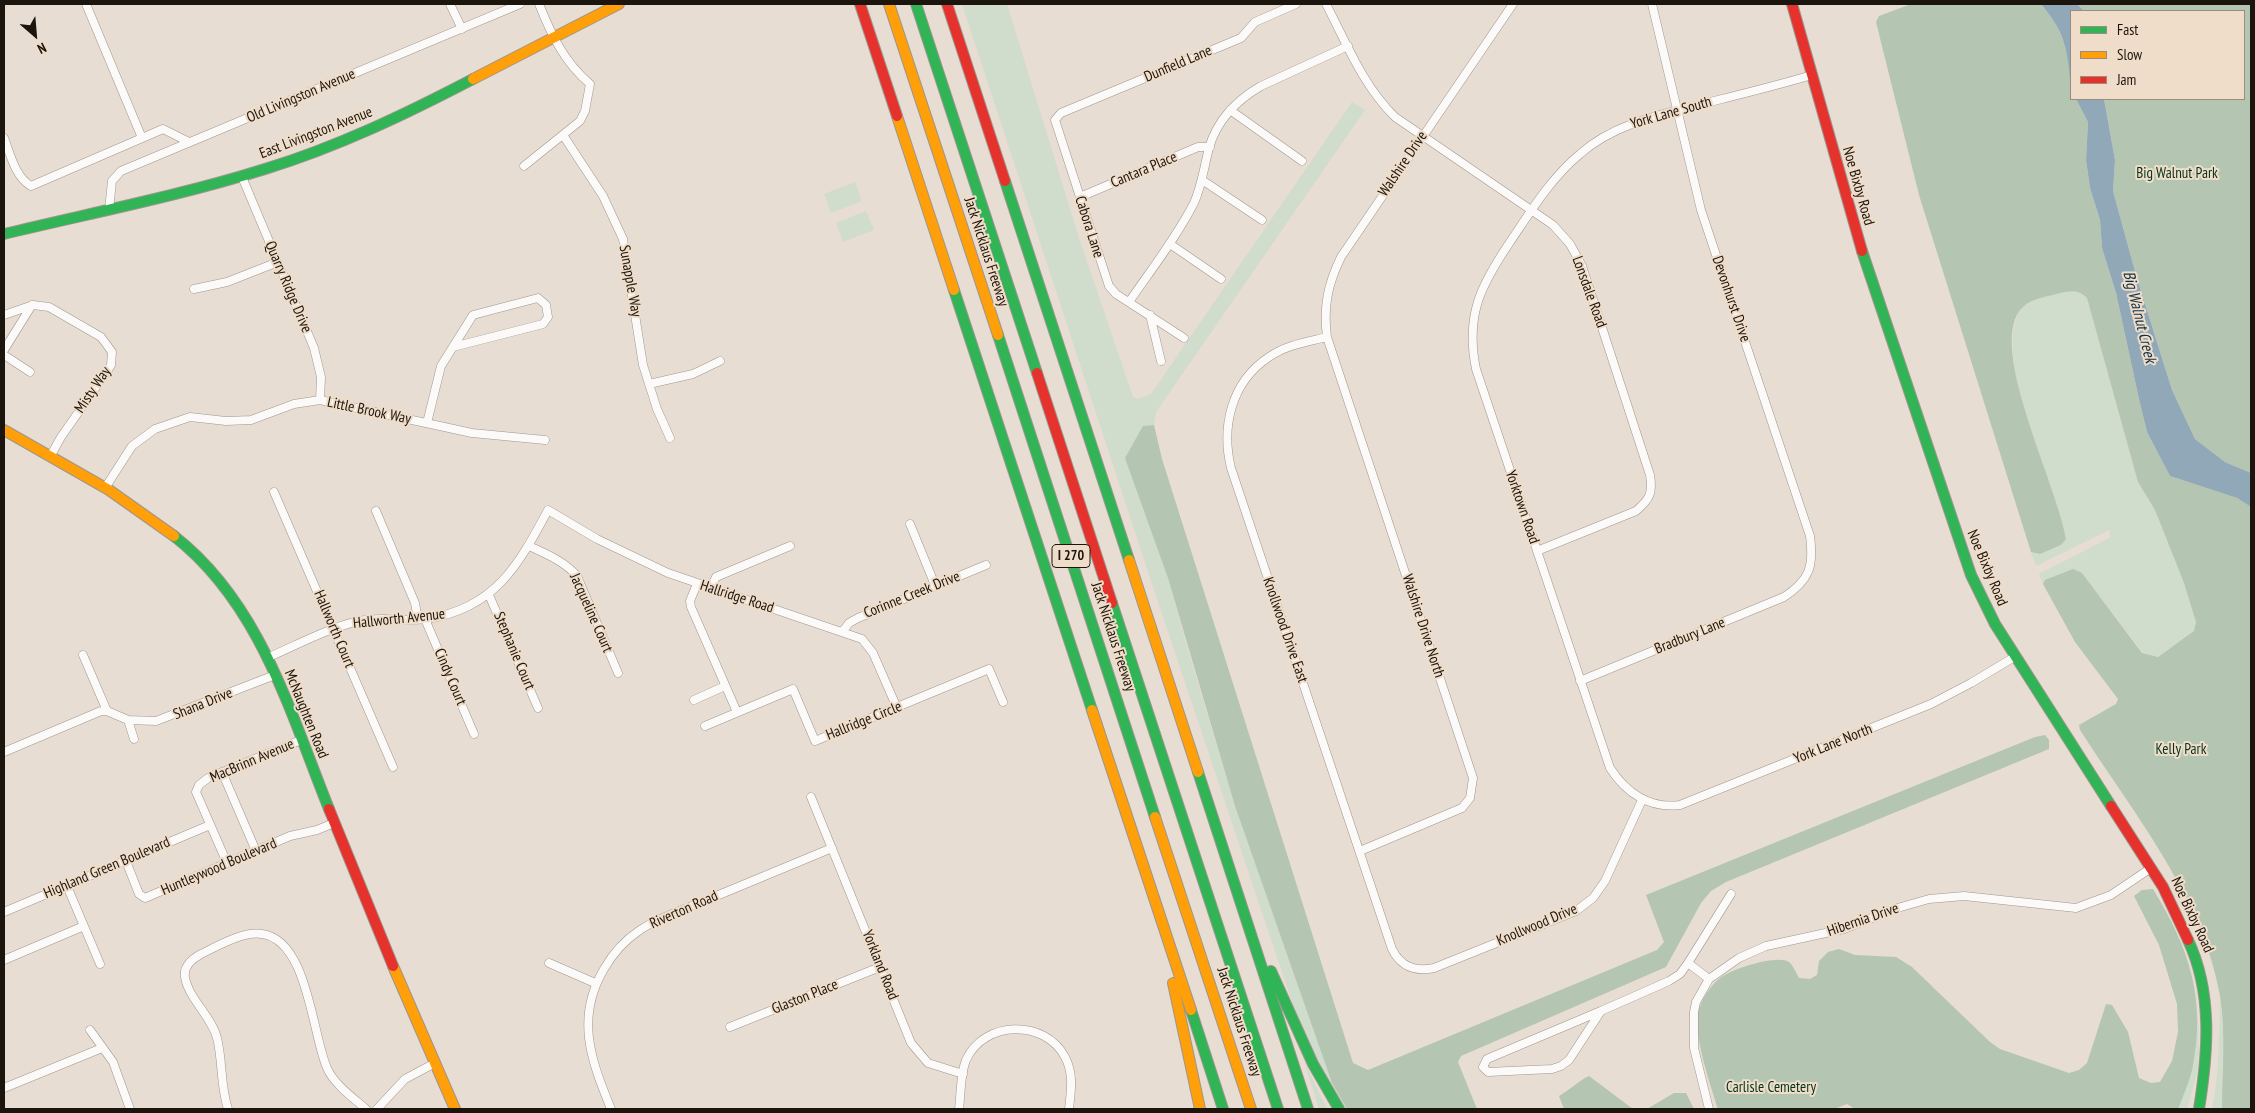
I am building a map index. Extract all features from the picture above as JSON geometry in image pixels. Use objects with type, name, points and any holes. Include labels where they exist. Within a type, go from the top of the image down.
[{"type":"main road","name":"East Livingston Avenue","points":[[4,234],[242,177],[302,156],[392,119],[619,4]]},
{"type":"main road","points":[[860,4],[1223,1109]]},
{"type":"main road","name":"Jack Nicklaus Freeway","points":[[889,4],[1251,1109]]},
{"type":"main road","name":"Jack Nicklaus Freeway","points":[[916,4],[1278,1109]]},
{"type":"main road","points":[[947,4],[1308,1109]]},
{"type":"main road","name":"Noe Bixby Road","points":[[1792,4],[1866,266],[1960,548],[1982,601],[2152,868],[2184,928],[2203,982],[2207,1059],[2199,1109]]},
{"type":"main road","name":"McNaughten Road","points":[[4,430],[105,488],[156,521],[206,564],[240,607],[268,658],[334,823],[455,1109]]},
{"type":"main road","points":[[1245,916],[1313,1064],[1339,1109]]},
{"type":"main road","points":[[1171,950],[1172,978],[1200,1109]]},
{"type":"street","points":[[86,4],[142,138]]},
{"type":"street","points":[[450,4],[462,29]]},
{"type":"street","name":"Old Livingston Avenue","points":[[109,210],[112,182],[117,173],[520,4]]},
{"type":"street","points":[[524,166],[580,121],[585,111],[590,84],[572,67],[553,37],[539,4]]},
{"type":"street","name":"Dunfield Lane","points":[[1055,120],[1060,113],[1241,38],[1255,22],[1296,4]]},
{"type":"street","name":"Lonsdale Road","points":[[1326,4],[1368,83],[1385,108],[1395,117],[1532,210],[1563,234],[1577,255],[1650,475],[1652,489],[1647,502],[1636,510],[1537,551]]},
{"type":"street","name":"Walshire Drive","points":[[1327,337],[1324,316],[1326,295],[1341,256],[1513,4]]},
{"type":"street","name":"Devonhurst Drive","points":[[1652,4],[1702,210],[1810,536],[1812,555],[1808,574],[1798,588]]},
{"type":"street","points":[[1129,302],[1170,244],[1185,219],[1202,180],[1215,133],[1230,110],[1248,94],[1262,86],[1348,46]]},
{"type":"street","name":"York Lane South","points":[[1532,210],[1566,168],[1595,143],[1635,122],[1812,76]]},
{"type":"street","points":[[1230,110],[1302,161]]},
{"type":"street","name":"Cabora Lane","points":[[1055,120],[1109,286],[1129,302],[1184,338]]},
{"type":"street","points":[[4,138],[24,182],[31,186],[163,130],[189,142]]},
{"type":"street","name":"Sunapple Way","points":[[563,135],[603,196],[623,239],[643,365],[670,438]]},
{"type":"street","name":"Cantara Place","points":[[1080,197],[1198,147],[1210,148]]},
{"type":"street","name":"Quarry Ridge Drive","points":[[242,177],[319,362],[320,400]]},
{"type":"street","points":[[1202,180],[1262,220]]},
{"type":"street","name":"Yorktown Road","points":[[1532,210],[1494,266],[1479,293],[1472,330],[1476,368],[1610,768],[1627,788],[1642,800]]},
{"type":"street","points":[[1170,244],[1220,279]]},
{"type":"street","points":[[194,289],[233,280],[278,262]]},
{"type":"street","name":"Little Brook Way","points":[[427,423],[441,366],[473,315],[538,298],[546,305],[548,318],[543,324],[453,347]]},
{"type":"street","points":[[4,316],[33,304]]},
{"type":"street","points":[[4,350],[33,304]]},
{"type":"street","name":"Misty Way","points":[[33,304],[49,307],[101,337],[112,352],[111,365],[61,437],[50,457]]},
{"type":"street","points":[[1150,315],[1161,361]]},
{"type":"street","name":"Walshire Drive North","points":[[1327,337],[1473,778],[1470,798],[1462,808],[1360,851]]},
{"type":"street","name":"Knollwood Drive East","points":[[1327,337],[1292,346],[1260,364],[1239,389],[1233,400],[1226,428],[1226,440],[1231,468],[1392,949],[1405,966]]},
{"type":"street","points":[[4,355],[30,372]]},
{"type":"street","points":[[649,384],[693,374],[720,361]]},
{"type":"street","name":"Little Brook Way","points":[[105,488],[132,446],[155,429],[190,417],[226,421],[251,420],[294,404],[320,400],[472,433],[546,440]]},
{"type":"street","name":"Hallworth Court","points":[[274,492],[393,768]]},
{"type":"street","name":"Hallworth Avenue","points":[[268,658],[334,630],[361,621],[396,618],[422,619],[454,613],[489,595],[498,588],[515,567],[529,546],[548,510]]},
{"type":"street","name":"Hallridge Road","points":[[548,510],[630,556],[697,584],[711,587],[862,639],[869,645],[896,708]]},
{"type":"street","name":"Cindy Court","points":[[376,511],[474,734]]},
{"type":"street","points":[[910,524],[935,585]]},
{"type":"street","name":"Jacqueline Court","points":[[529,546],[570,567],[577,576],[618,673]]},
{"type":"street","points":[[711,587],[716,577],[790,546]]},
{"type":"street","name":"Corinne Creek Drive","points":[[843,631],[849,623],[858,618],[986,565]]},
{"type":"street","points":[[697,584],[690,601],[691,607],[737,712]]},
{"type":"street","name":"Bradbury Lane","points":[[1580,681],[1784,598],[1798,588]]},
{"type":"street","name":"Stephanie Court","points":[[489,595],[538,708]]},
{"type":"street","points":[[4,752],[95,713],[107,711],[83,655]]},
{"type":"street","name":"York Lane North","points":[[1642,800],[1665,806],[1689,802],[1931,704],[1972,683],[2016,656]]},
{"type":"street","name":"Hallridge Circle","points":[[705,726],[793,689],[815,741],[989,669],[1003,702]]},
{"type":"street","name":"Shana Drive","points":[[107,711],[128,720],[148,722],[164,719],[275,675]]},
{"type":"street","points":[[694,700],[725,686]]},
{"type":"street","points":[[128,720],[134,740]]},
{"type":"street","name":"MacBrinn Avenue","points":[[227,863],[196,792],[199,785],[208,778],[301,740]]},
{"type":"street","points":[[222,772],[256,851]]},
{"type":"street","name":"Yorkland Road","points":[[811,797],[911,1043],[928,1063],[963,1074]]},
{"type":"street","name":"Knollwood Drive","points":[[1405,966],[1419,970],[1434,968],[1576,911],[1593,898],[1605,881],[1642,800]]},
{"type":"street","name":"Huntleywood Boulevard","points":[[126,861],[139,894],[145,898],[290,836],[317,830],[334,823]]},
{"type":"street","name":"Highland Green Boulevard","points":[[4,912],[210,825]]},
{"type":"street","name":"Riverton Road","points":[[611,1109],[595,1070],[588,1036],[587,1016],[596,983],[621,945],[640,930],[659,919],[832,848]]},
{"type":"street","name":"Hibernia Drive","points":[[1710,1109],[1705,1097],[1693,1031],[1696,1002],[1709,979],[1738,958],[1766,946],[1844,928],[1894,909],[1929,899],[1964,896],[2076,908],[2111,895],[2152,868]]},
{"type":"street","points":[[67,886],[100,964]]},
{"type":"street","points":[[1601,1011],[1568,1060],[1561,1066],[1552,1069],[1485,1071],[1483,1067],[1487,1059],[1601,1011],[1669,981],[1680,974],[1731,894]]},
{"type":"street","points":[[4,960],[84,926]]},
{"type":"street","points":[[228,1109],[220,1080],[217,1037],[188,985],[185,970],[190,961],[199,955],[244,936],[260,934],[274,937],[284,946],[301,972],[314,1016],[320,1049],[328,1070],[342,1088],[366,1109]]},
{"type":"street","points":[[549,963],[596,983]]},
{"type":"street","points":[[1688,963],[1709,979]]},
{"type":"street","name":"Glaston Place","points":[[730,1027],[880,967]]},
{"type":"street","points":[[959,1109],[966,1060],[974,1050],[995,1033],[1010,1029],[1032,1030],[1047,1037],[1058,1046],[1066,1057],[1072,1084],[1069,1109]]},
{"type":"street","points":[[90,1030],[113,1062],[130,1109]]},
{"type":"street","points":[[4,1088],[102,1048]]},
{"type":"street","points":[[377,1109],[405,1079],[435,1062]]},
{"type":"green space","points":[[962,4],[1007,4],[1079,238],[1133,397],[1138,399],[1151,394],[1352,102],[1365,110],[1156,412],[1154,425],[1143,426],[1168,578],[1188,650],[1235,806],[1332,1083],[1347,1109],[1340,1109],[1296,1014],[1152,584]]},
{"type":"green space","name":"Kelly Park","points":[[1911,4],[2041,4],[2050,15],[2066,48],[2070,72],[2070,100],[2077,100],[2088,122],[2086,160],[2090,188],[2100,220],[2102,248],[2116,293],[2147,432],[2170,476],[2237,498],[2251,507],[2251,1109],[2222,1109],[2222,1010],[2212,960],[2199,925],[2164,857],[2080,730],[2079,725],[2116,704],[2118,699],[2075,642],[2043,584],[2045,580],[2073,569],[2082,573],[2142,653],[2158,657],[2194,631],[2196,622],[2184,583],[2155,510],[2138,482],[2087,298],[2083,294],[2074,291],[2043,297],[2026,304],[2017,315],[2012,335],[2013,361],[2020,392],[2061,517],[2066,539],[2061,545],[2040,554],[2031,552],[1919,195],[1876,22],[1879,16]]},
{"type":"green space","name":"Big Walnut Park","points":[[2077,4],[2251,4],[2251,473],[2225,462],[2195,439],[2172,390],[2136,275],[2113,191],[2115,160],[2104,100],[2245,100],[2245,10],[2083,10]]},
{"type":"green space","points":[[855,182],[862,201],[831,213],[824,194]]},
{"type":"green space","points":[[866,211],[874,230],[843,242],[836,223]]},
{"type":"green space","points":[[2074,290],[2081,292],[2087,298],[2138,482],[2155,510],[2184,583],[2196,622],[2194,631],[2157,657],[2143,653],[2082,573],[2045,580],[2043,584],[2039,574],[2111,537],[2109,530],[2036,566],[2031,552],[2040,554],[2061,545],[2066,539],[2018,384],[2013,352],[2014,326],[2028,302],[2041,296]]},
{"type":"green space","points":[[1154,425],[1162,459],[1353,1063],[1368,1070],[1657,950],[1664,942],[1646,895],[2035,737],[2045,735],[2049,740],[2049,749],[1726,882],[1711,891],[1701,903],[1666,967],[1461,1056],[1458,1062],[1477,1109],[1347,1109],[1332,1083],[1235,806],[1168,578],[1125,458],[1143,426]]},
{"type":"green space","name":"Carlisle Cemetery","points":[[2153,889],[2166,911],[2185,953],[2196,997],[2196,1044],[2192,1070],[2178,1109],[1855,1109],[1847,1104],[1834,1109],[1718,1109],[1700,1047],[1697,1022],[1699,1008],[1709,989],[1726,974],[1765,961],[1775,960],[1789,962],[1799,978],[1810,979],[1817,975],[1819,961],[1828,952],[1839,949],[1855,955],[1896,957],[1912,967],[1990,1042],[2000,1049],[2069,1073],[2079,1070],[2087,1063],[2106,1004],[2112,1005],[2128,1032],[2139,1078],[2151,1083],[2160,1082],[2172,1061],[2178,1032],[2177,1004],[2159,945],[2134,896],[2142,890]]},
{"type":"green space","points":[[2220,996],[2223,1030],[2222,1109],[2212,1109],[2218,1067]]},
{"type":"green space","points":[[2198,1010],[2199,1054],[2197,1073],[2187,1109],[2178,1109],[2192,1061]]},
{"type":"green space","points":[[1304,1061],[1327,1109],[1319,1109]]},
{"type":"green space","points":[[1589,1076],[1633,1109],[1564,1109],[1559,1096]]},
{"type":"green space","points":[[1674,1093],[1686,1093],[1694,1109],[1647,1109]]},
{"type":"water","points":[[2041,4],[2077,4],[2083,10],[2070,10],[2070,78],[2064,42],[2056,24]]},
{"type":"water","name":"Big Walnut Creek","points":[[2077,100],[2104,100],[2115,160],[2113,191],[2136,275],[2172,390],[2195,439],[2225,462],[2251,473],[2251,507],[2237,498],[2170,476],[2147,432],[2116,293],[2102,248],[2100,220],[2090,188],[2086,160],[2088,122]]},
{"type":"traffic: fast","points":[[916,4],[1037,373]]},
{"type":"traffic: fast","points":[[4,234],[200,188],[292,160],[371,129],[473,79]]},
{"type":"traffic: fast","points":[[1005,181],[1129,560]]},
{"type":"traffic: fast","points":[[1862,251],[1971,575],[1995,624],[2111,806]]},
{"type":"traffic: fast","points":[[954,290],[1092,710]]},
{"type":"traffic: fast","points":[[998,335],[1155,817]]},
{"type":"traffic: fast","points":[[174,536],[204,563],[229,593],[251,626],[285,698],[329,809]]},
{"type":"traffic: fast","points":[[1112,603],[1278,1109]]},
{"type":"traffic: fast","points":[[1198,772],[1308,1109]]},
{"type":"traffic: fast","points":[[2188,940],[2202,981],[2205,1002],[2205,1066],[2199,1109]]},
{"type":"traffic: fast","points":[[1271,971],[1313,1064],[1339,1109]]},
{"type":"traffic: fast","points":[[1191,1010],[1223,1109]]},
{"type":"traffic: slow","points":[[473,79],[619,4]]},
{"type":"traffic: slow","points":[[889,4],[998,335]]},
{"type":"traffic: slow","points":[[897,116],[954,290]]},
{"type":"traffic: slow","points":[[4,430],[109,490],[174,536]]},
{"type":"traffic: slow","points":[[1129,560],[1198,772]]},
{"type":"traffic: slow","points":[[1092,710],[1191,1010]]},
{"type":"traffic: slow","points":[[1155,817],[1251,1109]]},
{"type":"traffic: slow","points":[[393,966],[455,1109]]},
{"type":"traffic: slow","points":[[1173,983],[1200,1109]]},
{"type":"traffic: jam","points":[[860,4],[897,116]]},
{"type":"traffic: jam","points":[[947,4],[1005,181]]},
{"type":"traffic: jam","points":[[1792,4],[1862,251]]},
{"type":"traffic: jam","points":[[1037,373],[1112,603]]},
{"type":"traffic: jam","points":[[2111,806],[2163,887],[2188,940]]},
{"type":"traffic: jam","points":[[329,809],[393,966]]}]
